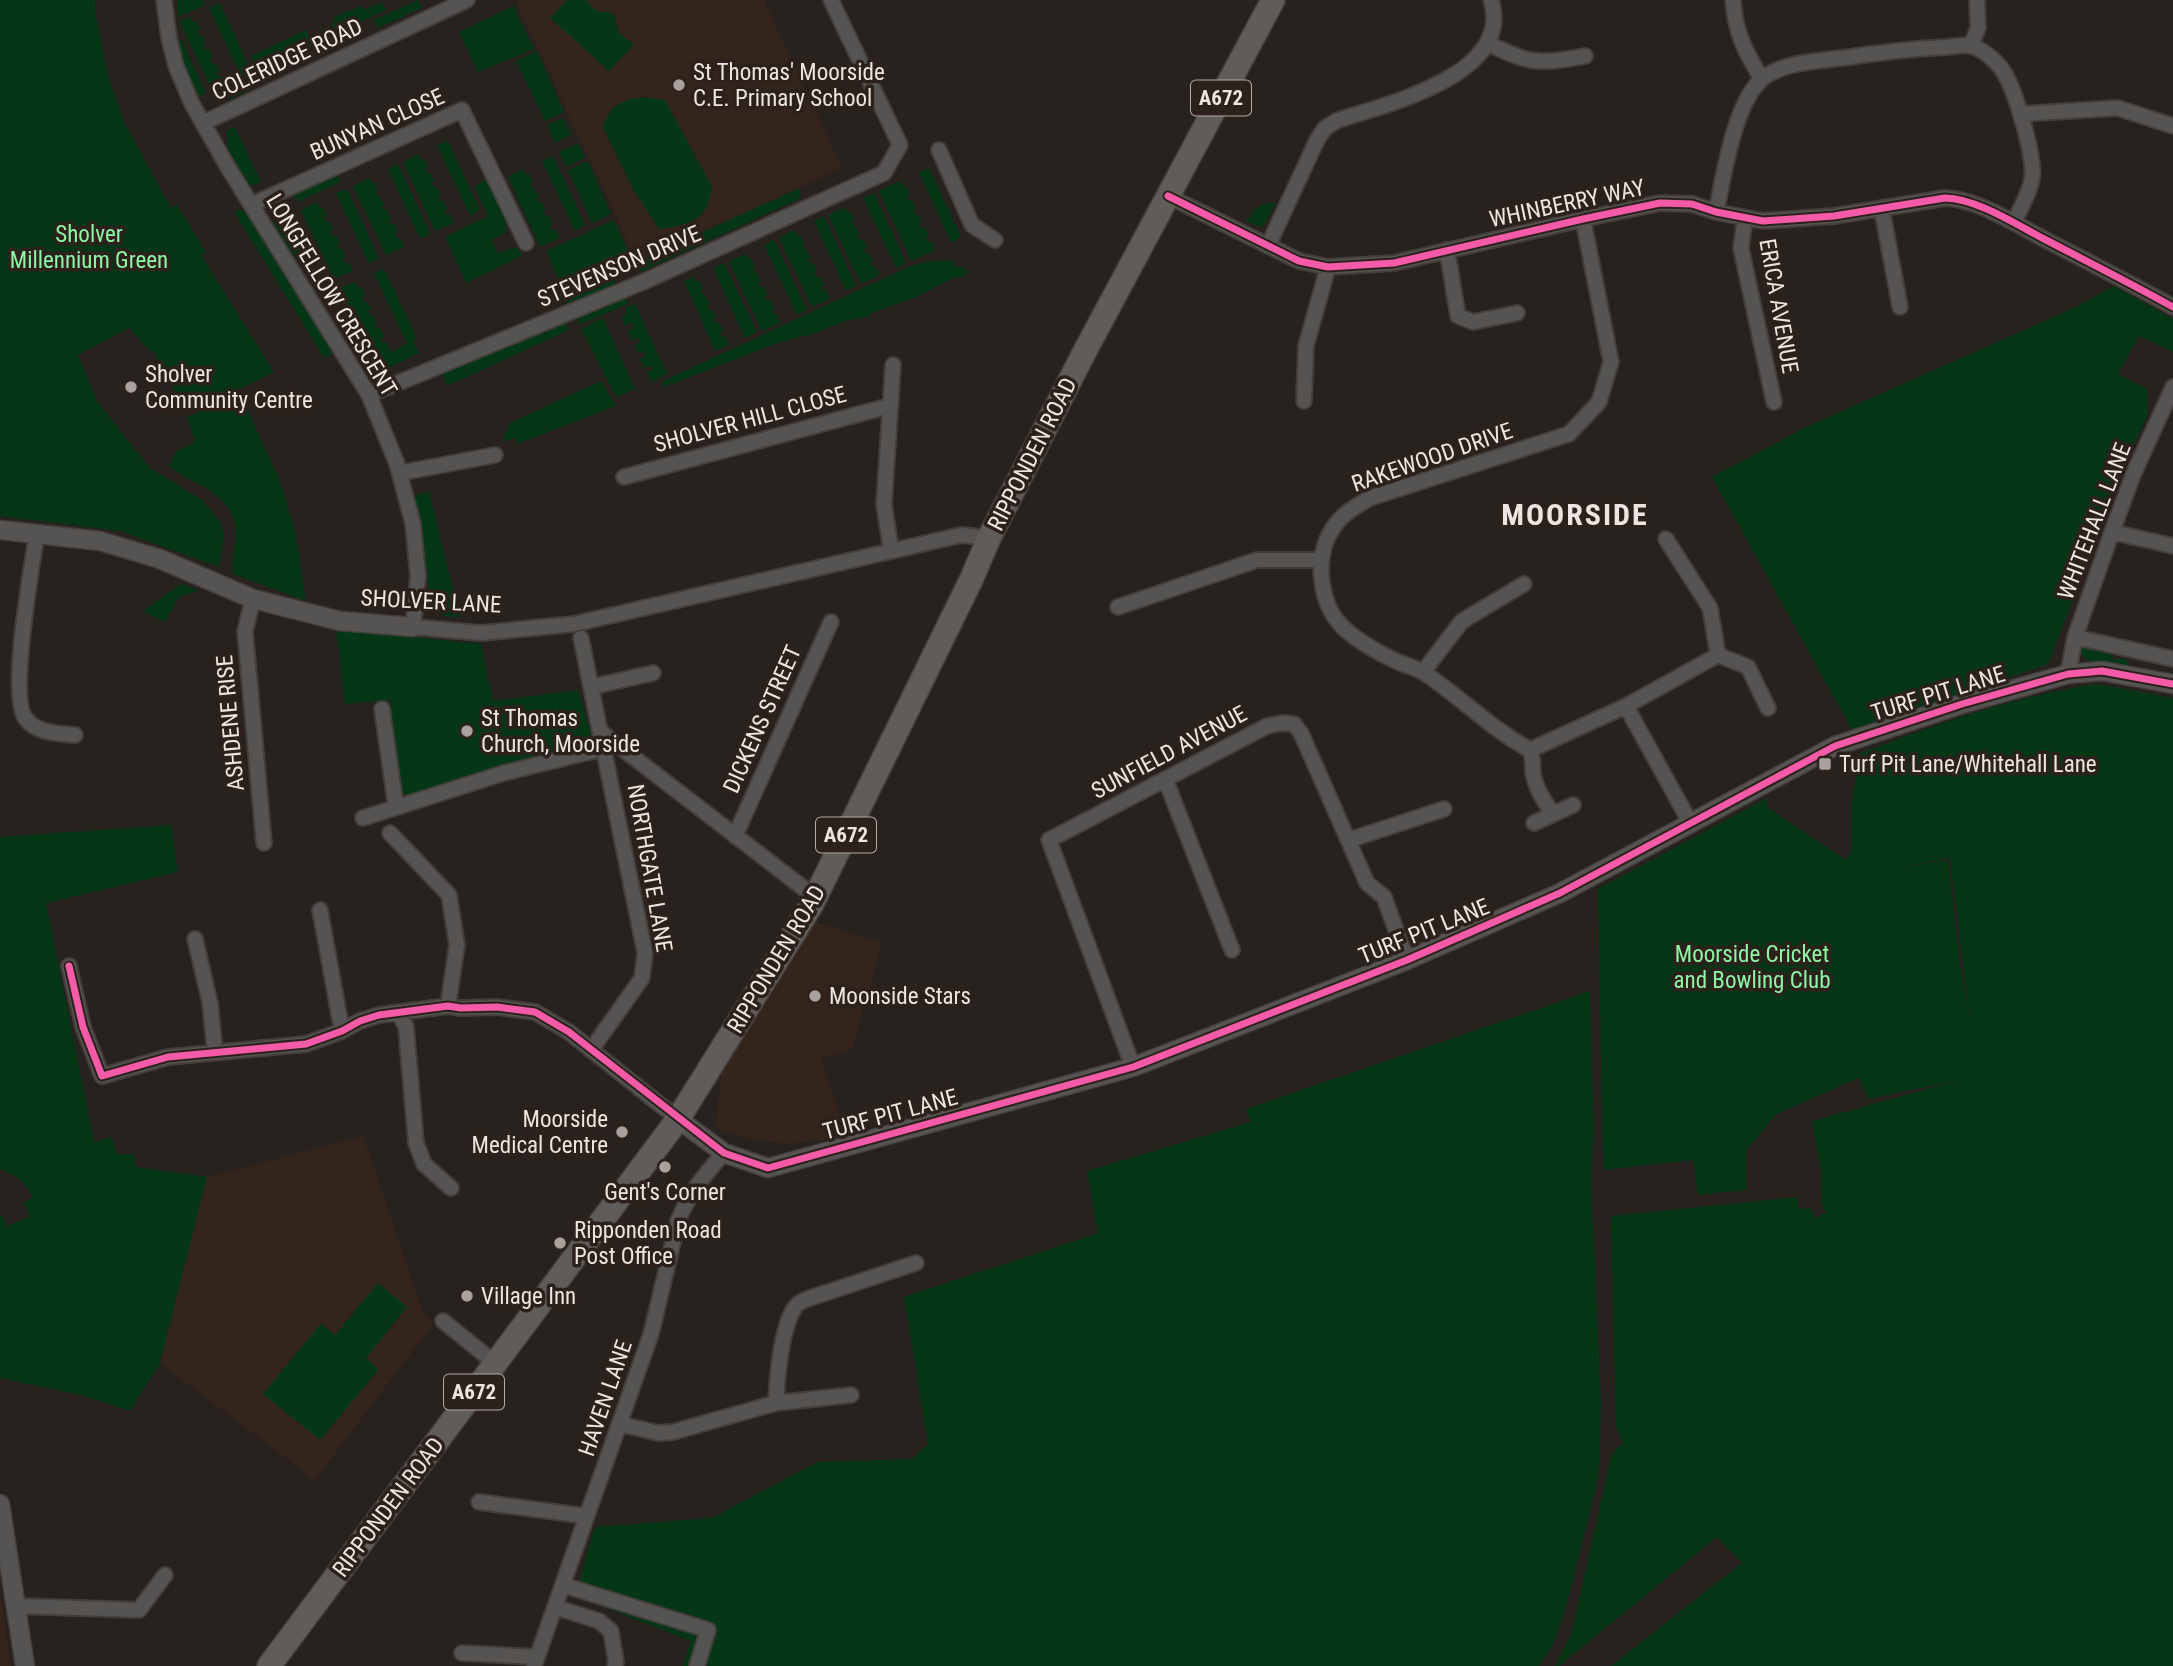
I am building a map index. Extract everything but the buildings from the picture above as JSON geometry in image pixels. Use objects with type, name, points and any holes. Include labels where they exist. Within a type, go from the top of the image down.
[{"type":"main road","name":"RIPPONDEN ROAD","points":[[269,1666],[678,1119],[816,897],[989,538],[1085,351],[1273,0]]},
{"type":"street","name":"LONGFELLOW CRESCENT","points":[[164,0],[176,66],[203,123],[369,395],[400,473],[413,524],[418,576],[413,627]]},
{"type":"street","name":"COLERIDGE ROAD","points":[[203,123],[467,0]]},
{"type":"street","name":"STEVENSON DRIVE","points":[[369,395],[643,282],[884,173],[900,145],[831,0]]},
{"type":"street","points":[[1268,246],[1295,185],[1325,128],[1338,120],[1432,88],[1463,69],[1488,43],[1494,30],[1495,13],[1491,0]]},
{"type":"street","points":[[1733,0],[1735,23],[1747,55],[1762,79]]},
{"type":"street","points":[[1971,46],[1978,28],[1977,0]]},
{"type":"street","points":[[1488,43],[1531,62],[1585,56]]},
{"type":"street","points":[[1716,212],[1739,117],[1749,96],[1762,79],[1780,69],[1798,65],[1889,51],[1971,46],[2001,68],[2021,114],[2033,167],[2032,179],[2014,223]]},
{"type":"street","points":[[2021,114],[2118,108],[2173,126]]},
{"type":"street","name":"BUNYAN CLOSE","points":[[251,205],[462,110],[526,243]]},
{"type":"street","points":[[939,150],[972,225],[995,240]]},
{"type":"street","name":"WHINBERRY WAY","points":[[1168,196],[1299,261],[1328,267],[1394,263],[1660,203],[1692,204],[1716,212],[1763,221],[1882,210],[1957,198],[2014,223],[2173,307]]},
{"type":"street","points":[[1882,210],[1900,307]]},
{"type":"street","name":"ERICA AVENUE","points":[[1745,218],[1741,248],[1774,402]]},
{"type":"street","name":"RAKEWOOD DRIVE","points":[[1530,750],[1504,736],[1423,672],[1390,659],[1345,630],[1323,590],[1320,560],[1332,528],[1351,509],[1370,498],[1569,433],[1599,402],[1611,362],[1583,219]]},
{"type":"street","points":[[1447,250],[1458,316],[1473,322],[1517,313]]},
{"type":"street","points":[[1304,401],[1306,346],[1328,267]]},
{"type":"street","points":[[891,550],[884,504],[893,365]]},
{"type":"street","name":"WHITEHALL LANE","points":[[2068,674],[2075,637],[2112,532],[2133,475],[2173,387]]},
{"type":"street","name":"SHOLVER HILL CLOSE","points":[[624,477],[889,405]]},
{"type":"street","points":[[400,473],[495,454]]},
{"type":"street","name":"SHOLVER LANE","points":[[0,530],[100,541],[131,549],[221,583],[253,599],[340,621],[481,633],[573,624],[961,535],[989,538]]},
{"type":"street","points":[[2112,532],[2173,546]]},
{"type":"street","points":[[37,533],[22,638],[19,703],[23,715],[33,726],[47,732],[75,735]]},
{"type":"street","points":[[1666,539],[1710,608],[1718,655]]},
{"type":"street","points":[[1118,607],[1257,560],[1320,560]]},
{"type":"street","points":[[1423,672],[1462,621],[1524,584]]},
{"type":"street","name":"ASHDENE RISE","points":[[253,599],[245,631],[264,843]]},
{"type":"street","name":"DICKENS STREET","points":[[735,835],[831,622]]},
{"type":"street","points":[[2075,637],[2173,659]]},
{"type":"street","name":"NORTHGATE LANE","points":[[581,638],[645,953],[642,978],[591,1050]]},
{"type":"street","points":[[1553,814],[1539,792],[1533,773],[1534,758],[1530,750],[1626,706],[1718,655]]},
{"type":"street","points":[[1718,655],[1748,667],[1768,708]]},
{"type":"street","name":"TURF PIT LANE","points":[[678,1119],[724,1153],[768,1168],[1133,1067],[1407,960],[1522,911],[1835,746],[1962,704],[2068,674],[2102,671],[2173,684]]},
{"type":"street","points":[[591,687],[653,673]]},
{"type":"street","points":[[1626,706],[1690,824]]},
{"type":"street","points":[[382,709],[396,807]]},
{"type":"street","name":"SUNFIELD AVENUE","points":[[1133,1067],[1049,840],[1267,726],[1294,724],[1301,733],[1367,883],[1384,897],[1407,960]]},
{"type":"street","points":[[363,818],[603,741],[735,835],[816,897]]},
{"type":"street","points":[[1166,781],[1232,950]]},
{"type":"street","points":[[1534,823],[1573,805]]},
{"type":"street","points":[[1349,840],[1444,809]]},
{"type":"street","points":[[390,833],[449,895],[457,945],[448,1006]]},
{"type":"street","points":[[320,910],[342,1031]]},
{"type":"street","points":[[194,939],[210,1003],[215,1052]]},
{"type":"street","points":[[69,966],[77,1008],[102,1076],[168,1057],[306,1044],[342,1031],[360,1021],[398,1013],[448,1006],[498,1007],[535,1012],[569,1032],[678,1119]]},
{"type":"street","points":[[398,1013],[406,1027],[416,1143],[424,1164],[451,1188]]},
{"type":"street","name":"HAVEN LANE","points":[[536,1662],[651,1335],[678,1222],[685,1204],[724,1153]]},
{"type":"street","points":[[776,1404],[777,1377],[794,1307],[807,1298],[916,1263]]},
{"type":"street","points":[[443,1321],[495,1363]]},
{"type":"street","points":[[620,1424],[658,1433],[673,1432],[776,1404],[851,1395]]},
{"type":"street","points":[[479,1502],[586,1516]]},
{"type":"street","points":[[0,1504],[25,1666]]},
{"type":"street","points":[[16,1606],[139,1609],[165,1575]]},
{"type":"street","points":[[563,1585],[708,1630],[697,1666]]},
{"type":"street","points":[[555,1607],[599,1621],[611,1631],[615,1666]]},
{"type":"street","points":[[462,1653],[536,1662]]},
{"type":"shaded area","name":"St Thomas' Moorside C.E. Primary School","points":[[764,0],[842,168],[637,262],[516,2]]},
{"type":"shaded area","name":"Moonside Stars","points":[[808,920],[882,943],[852,1049],[821,1059],[847,1137],[788,1144],[748,1139],[716,1128],[722,1065]]},
{"type":"shaded area","points":[[363,1136],[423,1313],[434,1323],[315,1480],[160,1363],[207,1177]]},
{"type":"shaded area","points":[[0,1593],[11,1666],[0,1666]]},
{"type":"green space","name":"Sholver Millennium Green","points":[[0,0],[95,0],[108,77],[125,124],[171,208],[177,205],[206,252],[201,255],[274,372],[242,388],[185,410],[154,352],[129,328],[78,355],[98,403],[149,467],[203,501],[221,523],[224,535],[219,567],[120,531],[0,516]]},
{"type":"green space","points":[[177,0],[204,0],[205,5],[178,17]]},
{"type":"green space","points":[[418,0],[422,8],[378,28],[374,20]]},
{"type":"green space","points":[[567,0],[585,0],[597,11],[611,13],[615,16],[619,33],[634,45],[609,71],[550,18]]},
{"type":"green space","points":[[382,2],[386,10],[335,34],[331,24],[334,23],[334,17],[361,6],[364,10]]},
{"type":"green space","points":[[220,3],[252,73],[242,78],[209,8]]},
{"type":"green space","points":[[513,6],[534,49],[478,72],[459,32]]},
{"type":"green space","points":[[190,17],[193,22],[196,21],[200,29],[197,31],[206,44],[203,45],[206,50],[209,49],[213,57],[210,59],[212,64],[215,63],[219,71],[216,73],[226,85],[212,90],[179,21]]},
{"type":"green space","points":[[326,28],[330,37],[257,69],[251,56],[306,30],[309,36]]},
{"type":"green space","points":[[181,39],[206,93],[197,97],[185,71],[176,41]]},
{"type":"green space","points":[[537,51],[564,112],[545,121],[516,61]]},
{"type":"green space","points":[[261,73],[266,81],[231,99],[226,89]]},
{"type":"green space","points":[[646,97],[665,100],[712,187],[710,198],[701,214],[679,226],[659,229],[633,189],[603,127],[609,113],[618,104]]},
{"type":"green space","points":[[563,118],[571,135],[555,143],[547,125]]},
{"type":"green space","points":[[235,127],[261,182],[249,186],[227,148],[227,130]]},
{"type":"green space","points":[[448,141],[480,210],[470,216],[437,145]]},
{"type":"green space","points":[[578,144],[585,158],[566,167],[559,152]]},
{"type":"green space","points":[[418,154],[428,167],[425,169],[428,174],[431,173],[434,181],[431,183],[441,195],[438,197],[440,202],[443,200],[447,209],[444,211],[446,215],[449,214],[454,223],[435,231],[403,162]]},
{"type":"green space","points":[[553,156],[585,225],[575,231],[542,161]]},
{"type":"green space","points":[[588,161],[611,214],[592,223],[568,170]]},
{"type":"green space","points":[[398,164],[430,234],[420,239],[388,169]]},
{"type":"green space","points":[[929,168],[961,237],[951,243],[919,172]]},
{"type":"green space","points":[[523,169],[533,182],[530,184],[539,196],[539,203],[542,202],[546,210],[543,212],[545,216],[548,215],[553,224],[550,226],[551,230],[555,229],[559,238],[540,247],[508,177]]},
{"type":"green space","points":[[336,173],[340,182],[298,202],[293,194]]},
{"type":"green space","points":[[369,178],[371,183],[375,182],[378,190],[376,192],[385,205],[382,206],[384,211],[387,210],[391,219],[388,220],[390,225],[394,224],[398,232],[395,234],[397,238],[400,237],[404,247],[386,255],[353,186]]},
{"type":"green space","points":[[486,180],[507,220],[505,233],[491,240],[498,253],[516,247],[523,255],[466,283],[445,237],[488,216],[474,186]]},
{"type":"green space","points":[[900,181],[903,187],[906,186],[910,194],[907,196],[909,201],[912,200],[916,208],[913,210],[915,215],[918,214],[922,222],[919,224],[921,228],[925,227],[929,236],[926,238],[928,242],[931,241],[935,250],[911,261],[879,191]]},
{"type":"green space","points":[[800,188],[801,198],[641,272],[637,262]]},
{"type":"green space","points":[[347,189],[379,258],[369,264],[336,193]]},
{"type":"green space","points":[[874,193],[906,263],[896,268],[863,198]]},
{"type":"green space","points":[[317,202],[327,215],[324,217],[327,222],[330,221],[333,229],[330,231],[340,243],[337,244],[346,257],[343,259],[345,263],[348,262],[353,271],[334,279],[301,210]]},
{"type":"green space","points":[[1276,202],[1264,225],[1260,227],[1246,221],[1260,205]]},
{"type":"green space","points":[[844,207],[847,212],[850,211],[854,219],[851,221],[860,234],[857,235],[859,240],[863,239],[867,247],[864,249],[866,254],[869,253],[873,262],[870,263],[880,275],[861,284],[828,215]]},
{"type":"green space","points":[[239,209],[245,212],[333,353],[324,358],[234,212]]},
{"type":"green space","points":[[296,213],[315,253],[296,260],[273,223]]},
{"type":"green space","points":[[824,216],[856,286],[846,291],[814,221]]},
{"type":"green space","points":[[614,220],[634,264],[566,295],[546,251]]},
{"type":"green space","points":[[795,230],[811,257],[808,259],[817,271],[814,272],[816,277],[820,276],[824,285],[821,286],[822,290],[826,289],[830,299],[812,307],[779,238]]},
{"type":"green space","points":[[774,240],[807,310],[797,315],[764,245]]},
{"type":"green space","points":[[745,254],[748,259],[751,258],[755,267],[752,268],[761,281],[758,283],[760,288],[764,286],[767,295],[764,296],[767,301],[770,300],[774,308],[771,311],[776,313],[780,323],[762,331],[729,262]]},
{"type":"green space","points":[[931,261],[954,261],[955,267],[964,267],[967,272],[965,276],[953,278],[916,297],[869,314],[869,317],[848,320],[815,333],[777,343],[664,387],[661,382],[913,265]]},
{"type":"green space","points":[[724,263],[757,332],[745,338],[713,268]]},
{"type":"green space","points":[[384,269],[417,338],[413,341],[419,353],[378,372],[339,289],[355,282],[358,288],[361,287],[365,295],[362,297],[364,302],[367,301],[371,309],[368,311],[371,316],[374,315],[377,323],[375,325],[377,329],[380,328],[384,337],[381,339],[383,343],[386,342],[391,352],[407,344],[374,273]]},
{"type":"green space","points":[[694,277],[696,282],[700,281],[703,289],[701,291],[710,303],[707,305],[709,310],[712,309],[716,317],[713,319],[715,323],[719,322],[723,331],[720,333],[722,337],[725,336],[729,345],[715,351],[684,281]]},
{"type":"green space","points":[[614,280],[616,287],[567,307],[566,300]]},
{"type":"green space","points":[[2114,286],[2173,319],[2173,352],[2139,336],[2118,374],[2147,389],[2147,416],[2127,459],[2048,664],[1852,730],[1712,477],[1808,426],[2076,307]]},
{"type":"green space","points":[[626,297],[628,304],[579,325],[577,317]]},
{"type":"green space","points":[[635,304],[667,374],[651,382],[647,372],[652,370],[650,366],[644,368],[640,359],[646,355],[644,351],[638,353],[635,345],[641,342],[639,338],[632,340],[628,331],[634,328],[632,323],[625,325],[621,317],[627,314],[625,308]]},
{"type":"green space","points":[[603,318],[635,389],[616,397],[581,329]]},
{"type":"green space","points":[[565,322],[569,330],[447,386],[441,372]]},
{"type":"green space","points":[[601,381],[616,406],[517,444],[515,438],[502,442],[510,423]]},
{"type":"green space","points":[[240,394],[280,481],[295,531],[306,601],[233,574],[236,530],[231,513],[208,489],[169,466],[177,451],[195,442],[187,417]]},
{"type":"green space","points":[[429,492],[460,617],[444,616],[431,605],[415,495]]},
{"type":"green space","points":[[181,584],[199,590],[179,597],[165,622],[143,611]]},
{"type":"green space","points":[[336,629],[481,644],[493,701],[578,690],[594,744],[401,798],[390,700],[345,704]]},
{"type":"green space","points":[[2082,648],[2112,654],[2113,659],[2126,659],[2133,670],[2085,659],[2081,653]]},
{"type":"green space","name":"Moorside Cricket and Bowling Club","points":[[2097,684],[2173,698],[2173,1666],[1611,1666],[1742,1563],[1717,1537],[1559,1666],[1555,1666],[1572,1632],[1612,1454],[1623,1443],[1616,1427],[1611,1216],[1797,1197],[1799,1209],[1810,1208],[1816,1219],[1826,1212],[1822,1205],[1821,1170],[1812,1121],[1959,1080],[1868,1099],[1859,1078],[1776,1114],[1746,1151],[1746,1190],[1698,1195],[1693,1160],[1603,1170],[1598,889],[1767,798],[1768,808],[1846,860],[1852,850],[1852,798],[1861,753],[1977,712],[2066,689]],"holes":[[[1950,858],[1970,1020],[1960,964],[1948,860],[1899,867]]]},
{"type":"green space","points":[[171,825],[178,872],[46,903],[94,1142],[112,1137],[116,1154],[134,1154],[136,1167],[207,1177],[160,1363],[130,1411],[85,1396],[0,1378],[0,1215],[7,1226],[30,1217],[24,1202],[32,1198],[28,1188],[20,1180],[0,1169],[0,837]]},
{"type":"green space","points":[[1590,991],[1594,1129],[1591,1178],[1601,1403],[1600,1460],[1596,1487],[1566,1607],[1552,1647],[1539,1666],[683,1666],[691,1641],[575,1596],[595,1527],[712,1518],[818,1462],[912,1459],[928,1444],[904,1297],[1098,1233],[1087,1171],[1251,1122],[1246,1109]]},
{"type":"green space","points":[[378,1283],[407,1307],[366,1358],[379,1369],[320,1440],[263,1394],[321,1323],[335,1335]]},
{"type":"cycle path","points":[[1168,196],[1299,261],[1328,267],[1394,263],[1660,203],[1692,204],[1716,212],[1763,221],[1834,216],[1945,198],[1971,203],[1998,214],[2173,307]]},
{"type":"cycle path","points":[[69,966],[83,1027],[102,1076],[168,1057],[306,1044],[379,1015],[448,1006],[497,1007],[535,1012],[569,1032],[724,1153],[768,1168],[1133,1067],[1407,960],[1560,893],[1835,746],[1962,704],[2068,674],[2102,671],[2173,684]]},
{"type":"place","name":"St Thomas' Moorside C.E. Primary School","points":[[679,85]]},
{"type":"place","name":"Sholver Community Centre","points":[[131,387]]},
{"type":"place","name":"St Thomas Church, Moorside","points":[[467,731]]},
{"type":"place","name":"Turf Pit Lane/Whitehall Lane","points":[[1825,764]]},
{"type":"place","name":"Moonside Stars","points":[[815,996]]},
{"type":"place","name":"Moorside Medical Centre","points":[[622,1132]]},
{"type":"place","name":"Gent's Corner","points":[[665,1167]]},
{"type":"place","name":"Ripponden Road Post Office","points":[[560,1243]]},
{"type":"place","name":"Village Inn","points":[[467,1296]]},
{"type":"district","name":"MOORSIDE","points":[[1575,515]]}]
